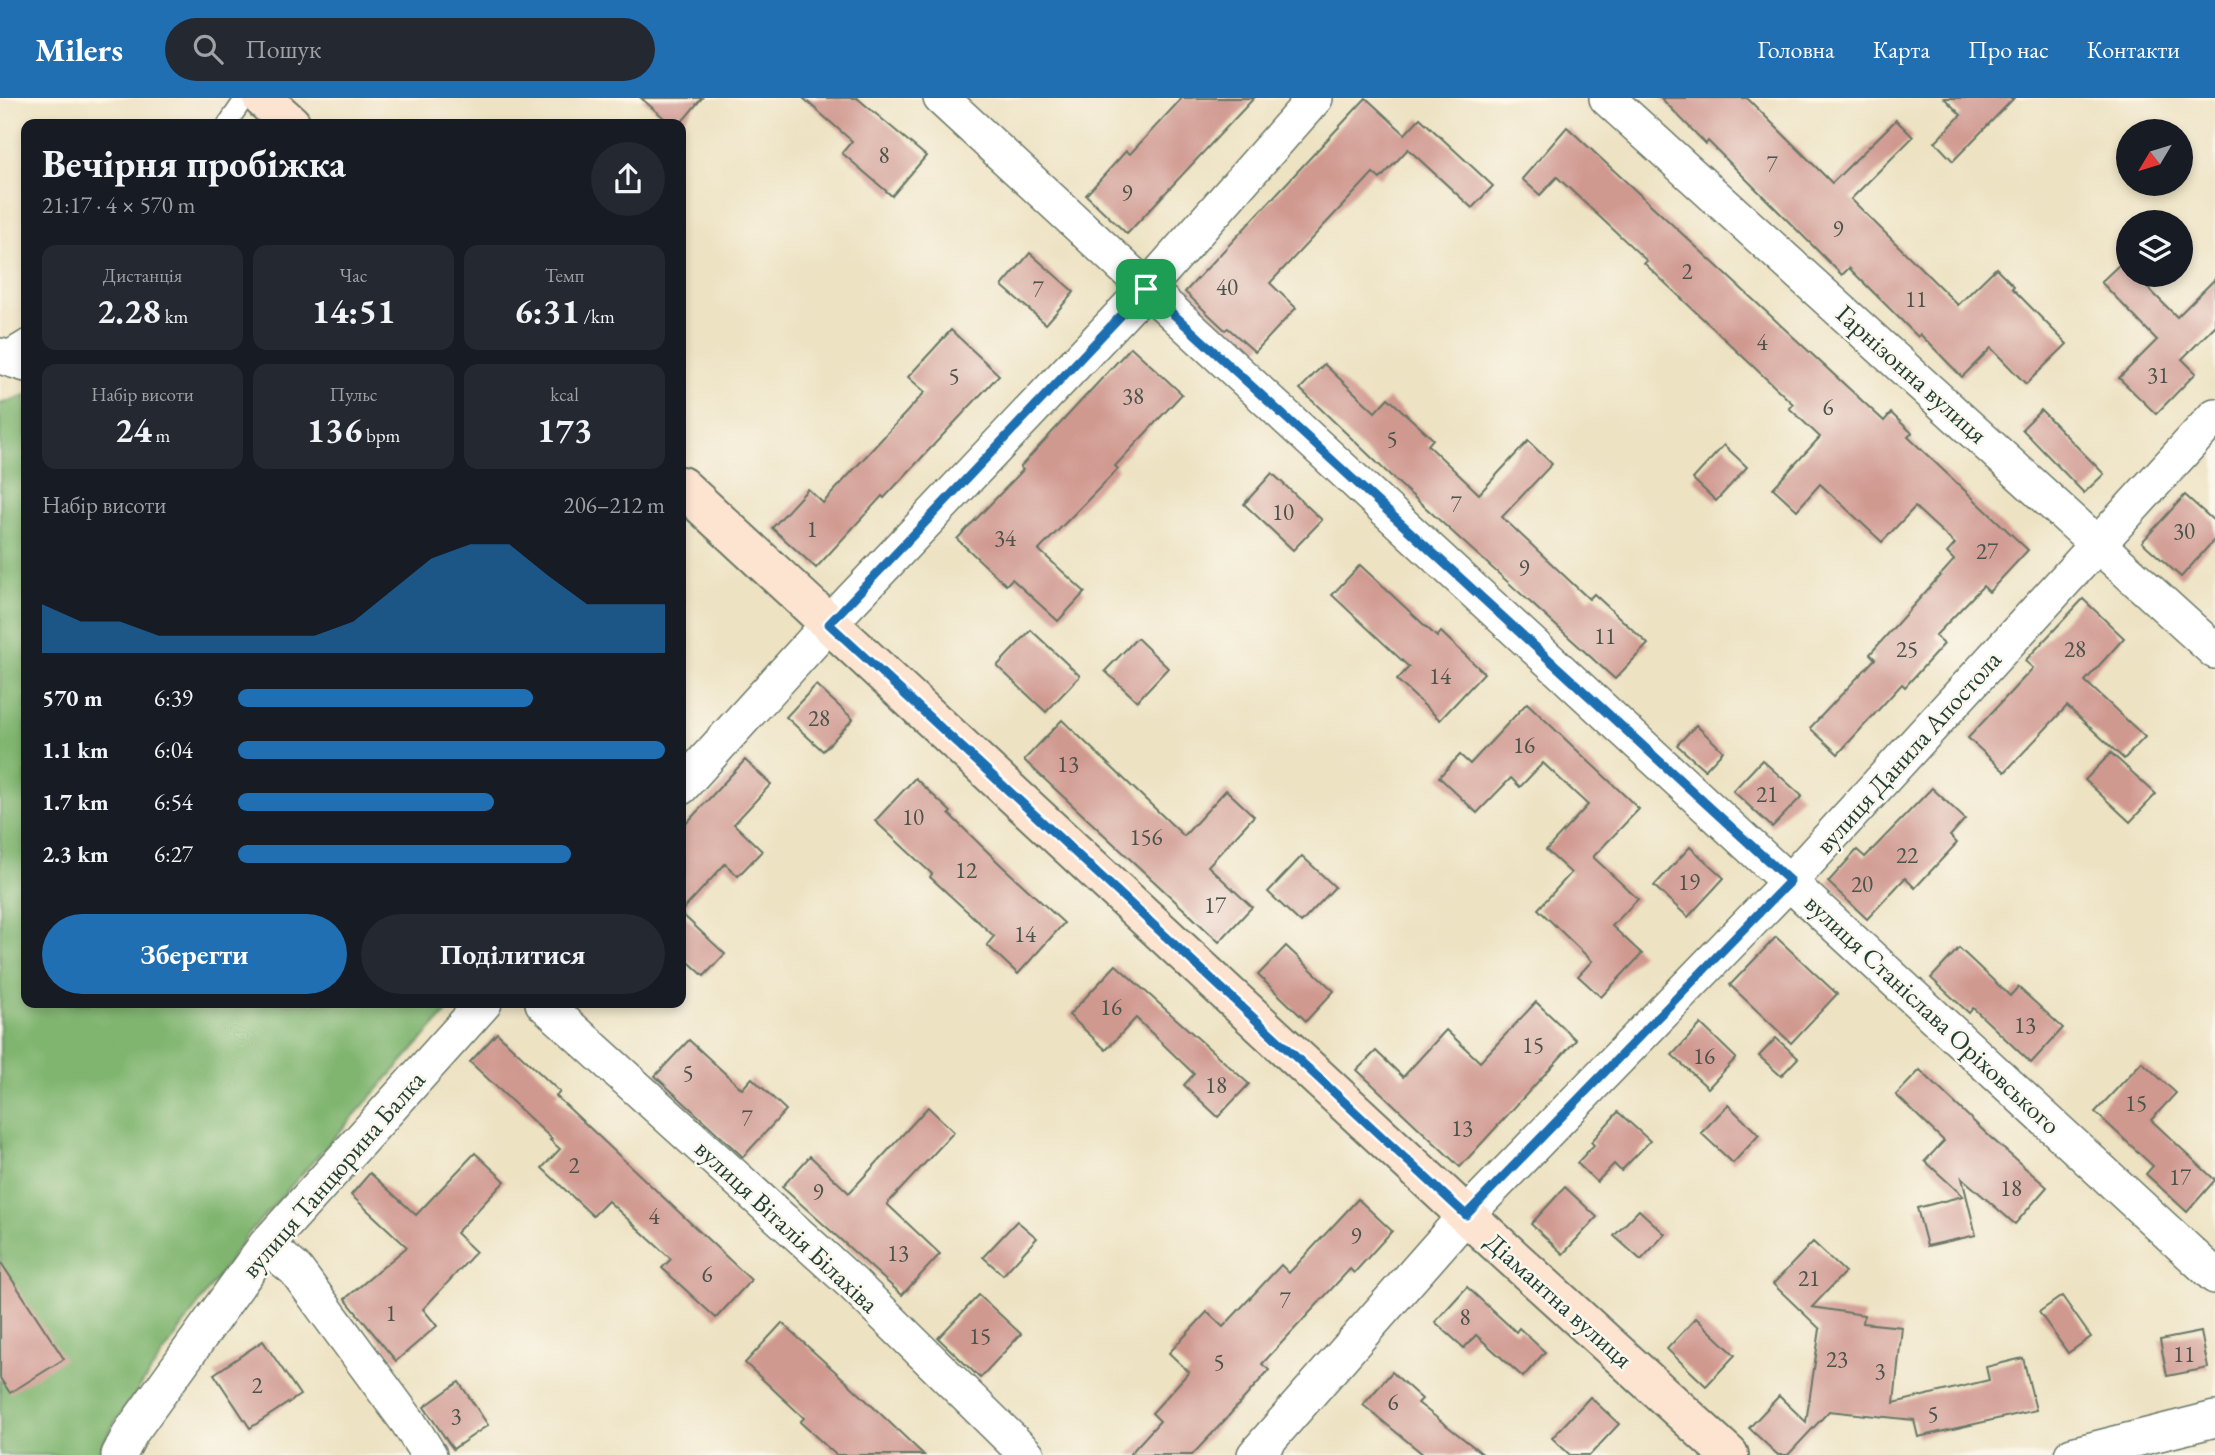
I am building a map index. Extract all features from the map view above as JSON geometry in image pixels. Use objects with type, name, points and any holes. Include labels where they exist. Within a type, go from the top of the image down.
[{"type":"street","points":[[262,98],[285,119]]},
{"type":"street","name":"вулиця Станіслава Оріховського","points":[[941,98],[2215,1276]]},
{"type":"street","points":[[686,781],[829,624],[1146,289],[1315,98]]},
{"type":"street","name":"Гарнізонна вулиця","points":[[1607,98],[2215,651]]},
{"type":"street","points":[[0,355],[21,362]]},
{"type":"street","name":"вулиця Данила Апостола","points":[[1255,1455],[1466,1215],[1790,881],[2215,416]]},
{"type":"street","name":"Діамантна вулиця","points":[[686,491],[1466,1215],[1729,1455]]},
{"type":"street","name":"вулиця Танцюрина Балка","points":[[119,1455],[131,1432],[266,1245],[479,1008]]},
{"type":"street","name":"вулиця Віталія Білахіва","points":[[548,1008],[853,1284],[1027,1455]]},
{"type":"street","points":[[266,1245],[296,1270],[408,1422],[429,1455]]},
{"type":"street","points":[[2071,1455],[2215,1419]]},
{"type":"lane","points":[[230,119],[245,98]]},
{"type":"lane","points":[[0,355],[21,342]]},
{"type":"green space","points":[[21,397],[21,1008],[451,1008],[248,1234],[115,1422],[97,1455],[0,1455],[0,404]]},
{"type":"building","points":[[641,98],[702,98],[684,119],[665,119]]},
{"type":"building","points":[[803,98],[857,98],[926,156],[892,196],[842,153],[852,141]]},
{"type":"building","points":[[1182,98],[1254,98],[1127,234],[1086,195],[1126,151],[1130,154]]},
{"type":"building","points":[[1366,98],[1405,134],[1420,118],[1493,186],[1472,208],[1408,149],[1380,179],[1373,173],[1270,283],[1296,308],[1255,352],[1228,328],[1225,330],[1185,292]]},
{"type":"building","points":[[1661,98],[1747,98],[1832,183],[1896,120],[1913,137],[1851,199],[1958,305],[1996,268],[2067,344],[2026,384],[1991,348],[1962,377],[1849,268],[1842,275],[1708,141],[1706,144]]},
{"type":"building","points":[[1944,98],[2014,98],[1953,161],[1935,142],[1961,115]]},
{"type":"building","points":[[1567,127],[1884,421],[1891,413],[1912,433],[1908,437],[2028,550],[1989,592],[1983,586],[1935,636],[1944,644],[1905,687],[1902,684],[1838,754],[1810,728],[1875,659],[1870,654],[1954,560],[1947,553],[1955,544],[1915,507],[1882,542],[1820,484],[1797,510],[1773,488],[1820,437],[1789,408],[1793,404],[1557,177],[1540,195],[1522,179]]},
{"type":"building","points":[[1030,253],[1074,292],[1046,324],[1002,286]]},
{"type":"building","points":[[2116,268],[2116,287],[2147,287],[2177,317],[2215,279],[2215,326],[2182,359],[2196,373],[2156,414],[2119,378],[2157,340],[2101,282]]},
{"type":"building","points":[[951,330],[999,375],[816,568],[772,528],[808,489],[823,503],[925,392],[908,377]]},
{"type":"building","points":[[1131,347],[1182,394],[1115,466],[1118,469],[1039,550],[1085,592],[1058,621],[1012,579],[1006,585],[957,539],[1023,470],[1020,467]]},
{"type":"building","points":[[1324,364],[1375,412],[1388,398],[1433,439],[1428,445],[1479,494],[1528,441],[1552,464],[1502,517],[1589,599],[1594,594],[1648,644],[1615,679],[1395,480],[1300,389]]},
{"type":"building","points":[[2041,410],[2104,474],[2084,493],[2022,429]]},
{"type":"building","points":[[1724,445],[1747,467],[1716,501],[1693,479]]},
{"type":"building","points":[[1272,473],[1322,520],[1293,550],[1244,504]]},
{"type":"building","points":[[2185,495],[2215,522],[2215,539],[2181,577],[2142,542]]},
{"type":"building","points":[[1360,565],[1437,637],[1441,632],[1484,673],[1440,720],[1397,680],[1409,667],[1332,595]]},
{"type":"building","points":[[2083,599],[2124,638],[2085,681],[2145,737],[2124,759],[2067,706],[2005,772],[1968,738],[2033,668],[2025,661]]},
{"type":"building","points":[[1031,630],[1080,676],[1046,712],[997,666]]},
{"type":"building","points":[[1137,638],[1168,668],[1137,701],[1105,671]]},
{"type":"building","points":[[816,685],[853,719],[823,751],[786,717]]},
{"type":"building","points":[[1527,703],[1639,809],[1593,857],[1638,899],[1612,926],[1642,954],[1601,997],[1578,976],[1592,961],[1538,909],[1571,873],[1546,850],[1588,805],[1543,763],[1520,787],[1511,778],[1477,813],[1439,777],[1460,755],[1470,764]]},
{"type":"building","points":[[1062,720],[1184,836],[1226,790],[1254,816],[1208,866],[1252,907],[1219,942],[1024,760]]},
{"type":"building","points":[[1696,725],[1723,751],[1705,770],[1677,745]]},
{"type":"building","points":[[2111,753],[2156,794],[2130,822],[2085,780]]},
{"type":"building","points":[[745,760],[771,784],[734,824],[762,851],[738,876],[725,864],[686,907],[686,824]]},
{"type":"building","points":[[1762,760],[1802,796],[1772,827],[1733,791]]},
{"type":"building","points":[[915,778],[1001,865],[1064,923],[1018,974],[987,945],[994,936],[875,821]]},
{"type":"building","points":[[1932,788],[1965,819],[1950,836],[1957,843],[1915,888],[1905,878],[1867,919],[1828,882],[1857,850],[1865,857]]},
{"type":"building","points":[[1690,847],[1724,878],[1688,917],[1654,886]]},
{"type":"building","points":[[1302,856],[1335,887],[1301,923],[1268,892]]},
{"type":"building","points":[[686,918],[725,954],[704,976],[686,960]]},
{"type":"building","points":[[1776,937],[1837,994],[1791,1043],[1730,985]]},
{"type":"building","points":[[1286,946],[1334,991],[1306,1021],[1258,975]]},
{"type":"building","points":[[1959,948],[2010,996],[2018,987],[2063,1028],[2031,1063],[1973,1008],[1969,1013],[1931,978]]},
{"type":"building","points":[[1116,965],[1249,1084],[1218,1117],[1184,1085],[1194,1074],[1136,1018],[1106,1050],[1069,1015]]},
{"type":"building","points":[[1536,1002],[1576,1040],[1460,1167],[1357,1070],[1376,1051],[1403,1077],[1446,1030],[1480,1062]]},
{"type":"building","points":[[1701,1024],[1736,1058],[1708,1088],[1672,1055]]},
{"type":"building","points":[[497,1033],[560,1092],[556,1096],[751,1280],[716,1318],[662,1268],[671,1259],[608,1201],[593,1216],[542,1168],[560,1149],[470,1062]]},
{"type":"building","points":[[1776,1038],[1798,1058],[1781,1076],[1759,1056]]},
{"type":"building","points":[[689,1040],[742,1089],[752,1078],[786,1110],[743,1157],[655,1076]]},
{"type":"building","points":[[2142,1062],[2176,1093],[2151,1120],[2215,1180],[2187,1212],[2146,1174],[2153,1166],[2095,1112]]},
{"type":"building","points":[[1920,1070],[2047,1187],[2015,1224],[1962,1178],[1976,1235],[1927,1246],[1917,1208],[1963,1196],[1925,1161],[1944,1141],[1896,1095]]},
{"type":"building","points":[[1728,1105],[1759,1135],[1733,1163],[1701,1133]]},
{"type":"building","points":[[928,1107],[954,1132],[887,1204],[940,1254],[902,1295],[782,1187],[810,1156],[849,1193]]},
{"type":"building","points":[[1618,1112],[1650,1141],[1621,1171],[1614,1164],[1597,1182],[1577,1163],[1594,1145],[1591,1142]]},
{"type":"building","points":[[475,1153],[505,1181],[456,1233],[476,1252],[423,1309],[437,1326],[396,1361],[345,1299],[407,1247],[351,1195],[370,1173],[416,1215]]},
{"type":"building","points":[[1565,1187],[1597,1217],[1563,1254],[1531,1224]]},
{"type":"building","points":[[1358,1199],[1392,1231],[1354,1273],[1350,1269],[1262,1364],[1269,1370],[1225,1420],[1192,1455],[1129,1455],[1160,1421],[1152,1413],[1189,1372],[1169,1353],[1207,1312],[1223,1327],[1281,1265],[1289,1273]]},
{"type":"building","points":[[1639,1210],[1665,1234],[1641,1260],[1614,1236]]},
{"type":"building","points":[[1017,1221],[1037,1238],[1003,1275],[983,1257]]},
{"type":"building","points":[[1813,1242],[1845,1272],[1812,1307],[1864,1315],[1863,1323],[1902,1327],[1894,1403],[1989,1380],[1986,1367],[2023,1358],[2036,1410],[1918,1437],[1914,1420],[1829,1411],[1788,1455],[1778,1455],[1749,1428],[1779,1396],[1806,1422],[1820,1329],[1773,1284]]},
{"type":"building","points":[[0,1261],[64,1359],[10,1393],[0,1378]]},
{"type":"building","points":[[1467,1287],[1516,1332],[1519,1328],[1545,1352],[1523,1377],[1476,1335],[1464,1348],[1435,1322]]},
{"type":"building","points":[[979,1295],[1021,1334],[980,1378],[938,1338]]},
{"type":"building","points":[[2062,1296],[2091,1337],[2068,1353],[2039,1312]]},
{"type":"building","points":[[1696,1318],[1735,1355],[1706,1386],[1667,1349]]},
{"type":"building","points":[[782,1323],[924,1455],[836,1455],[800,1422],[804,1418],[745,1363]]},
{"type":"building","points":[[2201,1332],[2208,1368],[2167,1376],[2160,1340]]},
{"type":"building","points":[[263,1341],[300,1395],[250,1428],[214,1374]]},
{"type":"building","points":[[1392,1372],[1422,1399],[1418,1403],[1484,1455],[1424,1455],[1363,1405]]},
{"type":"building","points":[[459,1382],[488,1425],[453,1449],[424,1407]]},
{"type":"building","points":[[1590,1397],[1619,1424],[1590,1455],[1570,1455],[1552,1438]]},
{"type":"route","points":[[1146,289],[1790,881],[1466,1215],[829,624],[1146,289]]}]
